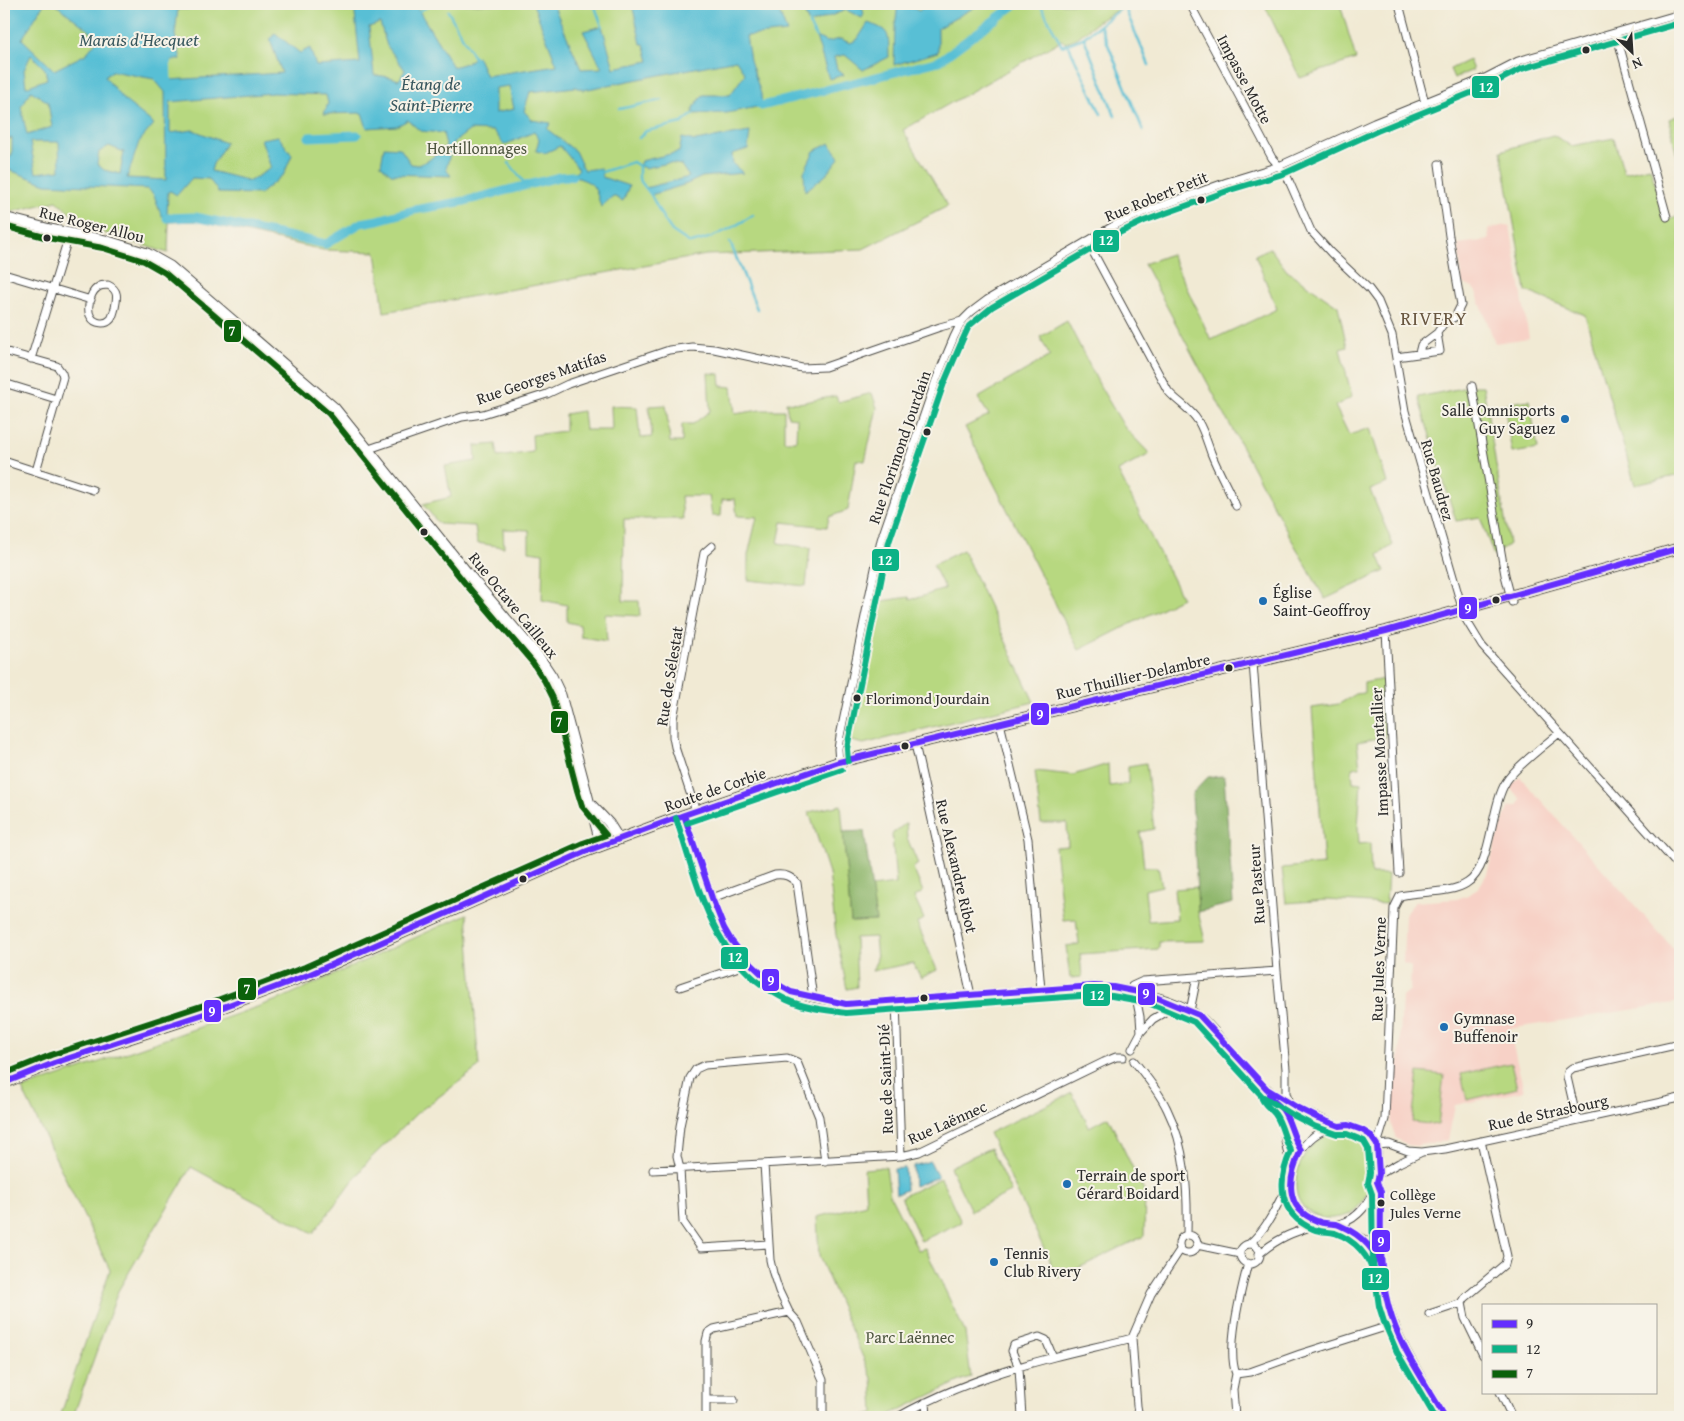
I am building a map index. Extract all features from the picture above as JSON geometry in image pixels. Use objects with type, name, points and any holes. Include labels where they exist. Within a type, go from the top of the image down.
[{"type":"main road","name":"Rue Thuillier-Delambre","points":[[840,762],[1386,631],[1462,609],[1511,599],[1680,548]]},
{"type":"main road","name":"Route de Corbie","points":[[4,1082],[54,1063],[210,1012],[308,975],[601,846],[684,815],[840,762]]},
{"type":"street","name":"Impasse Motte","points":[[1190,4],[1272,158],[1279,166]]},
{"type":"street","points":[[1399,4],[1425,103]]},
{"type":"street","name":"Rue Robert Petit","points":[[962,321],[987,300],[1115,225],[1141,213],[1227,182],[1279,166],[1374,123],[1485,78],[1518,61],[1680,14]]},
{"type":"street","points":[[1616,33],[1667,217]]},
{"type":"street","points":[[1419,353],[1421,346],[1437,333],[1444,323],[1455,317],[1461,305],[1439,164]]},
{"type":"street","name":"Rue Baudrez","points":[[1279,166],[1286,174],[1311,231],[1369,289],[1378,301],[1392,335],[1405,411],[1464,618],[1482,646],[1559,734]]},
{"type":"street","name":"Rue Roger Allou","points":[[4,217],[105,240],[148,253],[170,266],[335,408],[369,449]]},
{"type":"street","points":[[31,359],[70,232]]},
{"type":"street","points":[[1087,241],[1168,391],[1174,399],[1189,410],[1198,420],[1236,506]]},
{"type":"street","points":[[4,274],[91,300]]},
{"type":"street","points":[[99,286],[111,287],[117,294],[112,318],[109,321],[101,323],[91,318],[89,310],[91,300],[93,292],[99,286]]},
{"type":"street","name":"Rue Georges Matifas","points":[[369,449],[462,416],[483,414],[547,394],[568,384],[669,350],[692,347],[714,349],[802,368],[812,368],[841,362],[962,321]]},
{"type":"street","name":"Rue Florimond Jourdain","points":[[840,762],[838,749],[840,736],[881,540],[936,380],[962,321]]},
{"type":"street","points":[[1396,356],[1440,350],[1437,333]]},
{"type":"street","points":[[4,351],[56,366],[60,369],[63,377],[36,470]]},
{"type":"street","points":[[4,383],[56,399]]},
{"type":"street","points":[[1472,386],[1505,575],[1511,599]]},
{"type":"street","name":"Rue Octave Cailleux","points":[[369,449],[471,577],[540,658],[552,676],[561,694],[601,846]]},
{"type":"street","points":[[4,461],[93,490]]},
{"type":"street","name":"Rue de Sélestat","points":[[696,811],[675,747],[673,719],[704,553],[712,546]]},
{"type":"street","name":"Impasse Montallier","points":[[1386,631],[1399,873]]},
{"type":"street","name":"Rue Pasteur","points":[[1253,663],[1286,1069],[1286,1093],[1289,1103]]},
{"type":"street","points":[[1000,724],[1028,839],[1041,990]]},
{"type":"street","points":[[1559,734],[1680,868]]},
{"type":"street","name":"Rue Jules Verne","points":[[1377,1145],[1385,1120],[1394,908],[1400,896],[1455,889],[1475,878],[1481,866],[1499,798],[1507,779],[1559,734]]},
{"type":"street","name":"Rue Alexandre Ribot","points":[[915,744],[971,995]]},
{"type":"street","points":[[590,802],[610,822],[620,839]]},
{"type":"street","points":[[684,815],[712,898],[731,940],[747,960],[764,976],[791,992],[846,1004],[1094,986],[1132,990],[1177,1005],[1203,1019],[1267,1089],[1318,1118],[1339,1126]]},
{"type":"street","points":[[712,898],[775,875],[783,874],[793,879],[797,883],[813,998]]},
{"type":"street","points":[[680,987],[736,968],[747,960]]},
{"type":"street","points":[[1140,1032],[1138,1009],[1132,986],[1143,980],[1277,971]]},
{"type":"street","points":[[1190,1011],[1197,977]]},
{"type":"street","name":"Rue de Saint-Dié","points":[[896,1000],[901,1156]]},
{"type":"street","points":[[1132,1049],[1140,1032],[1153,1019],[1177,1005]]},
{"type":"street","points":[[1577,1120],[1567,1076],[1568,1072],[1573,1068],[1680,1044]]},
{"type":"street","points":[[1132,1049],[1126,1050],[1123,1056],[1128,1062],[1134,1061]]},
{"type":"street","points":[[1132,1049],[1137,1054],[1134,1061]]},
{"type":"street","name":"Rue Laënnec","points":[[654,1170],[901,1156],[926,1149],[1104,1062],[1123,1056]]},
{"type":"street","points":[[769,1244],[701,1248],[683,1222],[680,1169],[677,1156],[680,1126],[690,1078],[696,1069],[705,1065],[787,1058],[797,1062],[819,1117],[825,1161]]},
{"type":"street","points":[[1134,1061],[1168,1109],[1179,1142],[1186,1177],[1187,1234]]},
{"type":"street","points":[[1267,1089],[1281,1120],[1288,1155],[1294,1166]]},
{"type":"street","name":"Rue de Strasbourg","points":[[1422,1152],[1445,1149],[1680,1098]]},
{"type":"street","points":[[1323,1223],[1293,1232],[1273,1242],[1259,1254],[1257,1260],[1248,1263],[1242,1260],[1240,1254],[1243,1247],[1261,1235],[1276,1210],[1290,1180],[1294,1166],[1307,1143],[1322,1132],[1348,1125],[1370,1135],[1377,1145],[1382,1266],[1388,1305],[1410,1356],[1445,1417]]},
{"type":"street","points":[[1481,1141],[1507,1256],[1505,1264],[1465,1298],[1462,1304],[1465,1318],[1482,1353]]},
{"type":"street","points":[[1377,1145],[1389,1144],[1408,1151],[1422,1152]]},
{"type":"street","points":[[1290,1180],[1295,1204],[1308,1217],[1323,1223],[1337,1224],[1351,1219],[1359,1213],[1365,1206],[1378,1178],[1399,1162],[1422,1152]]},
{"type":"street","points":[[764,1164],[769,1244],[773,1274],[789,1312],[798,1322],[823,1380],[823,1417]]},
{"type":"street","points":[[1337,1224],[1365,1240],[1371,1246],[1382,1266]]},
{"type":"street","points":[[1180,1250],[1189,1253],[1195,1250],[1197,1245],[1196,1239],[1187,1234]]},
{"type":"street","points":[[1180,1250],[1178,1245],[1179,1239],[1187,1234]]},
{"type":"street","points":[[1249,1244],[1257,1248],[1259,1254]]},
{"type":"street","points":[[1197,1245],[1240,1254]]},
{"type":"street","points":[[1139,1417],[1132,1338],[1151,1294],[1180,1250]]},
{"type":"street","points":[[1235,1417],[1233,1389],[1236,1374],[1233,1365],[1234,1333],[1248,1263]]},
{"type":"street","points":[[1429,1314],[1462,1304]]},
{"type":"street","points":[[706,1417],[706,1341],[708,1333],[714,1329],[789,1312]]},
{"type":"street","points":[[1236,1374],[1250,1372],[1395,1324]]},
{"type":"street","points":[[1022,1417],[1019,1368],[1012,1351],[1014,1345],[1039,1337],[1046,1340],[1054,1357]]},
{"type":"street","points":[[898,1417],[926,1402],[975,1381],[1054,1357],[1132,1338]]},
{"type":"street","points":[[1501,1394],[1512,1417]]},
{"type":"street","points":[[706,1400],[734,1400]]},
{"type":"street","points":[[926,1402],[927,1417]]},
{"type":"shaded area","points":[[1506,225],[1510,226],[1529,338],[1495,343],[1476,292],[1473,288],[1462,283],[1458,244],[1489,240],[1488,229]]},
{"type":"shaded area","name":"Collège Jules Verne","points":[[1520,777],[1680,956],[1680,1002],[1509,1029],[1524,1091],[1455,1105],[1448,1140],[1416,1146],[1408,1145],[1396,1138],[1391,1124],[1395,1066],[1399,1062],[1402,997],[1410,990],[1411,967],[1403,963],[1405,914],[1415,902],[1457,899],[1468,895],[1479,887],[1487,874],[1498,834],[1509,806],[1518,806],[1521,799],[1511,789],[1512,785]]},
{"type":"green space","name":"Hortillonnages","points":[[4,4],[1127,4],[1097,22],[1077,38],[1065,43],[1062,40],[903,130],[948,206],[863,249],[706,255],[384,312],[376,252],[323,250],[197,221],[169,222],[168,253],[85,227],[57,201],[11,212],[4,209]]},
{"type":"green space","points":[[1264,4],[1340,4],[1356,59],[1300,78]]},
{"type":"green space","points":[[1469,60],[1473,70],[1454,78],[1450,69]]},
{"type":"green space","points":[[1680,115],[1680,162],[1678,162],[1669,119]]},
{"type":"green space","points":[[1553,135],[1571,146],[1614,138],[1624,173],[1650,167],[1666,220],[1680,215],[1680,475],[1635,485],[1585,315],[1526,291],[1501,151]]},
{"type":"green space","points":[[1270,248],[1287,271],[1338,306],[1347,347],[1340,349],[1352,397],[1335,406],[1349,435],[1370,428],[1387,483],[1370,490],[1393,545],[1378,555],[1385,571],[1325,599],[1144,264],[1171,254],[1211,340],[1277,309],[1255,255]]},
{"type":"green space","points":[[1067,321],[1101,388],[1125,428],[1150,454],[1118,471],[1182,598],[1079,650],[965,427],[989,415],[978,398],[1050,356],[1040,337]]},
{"type":"green space","points":[[708,373],[720,374],[721,386],[732,387],[735,414],[760,410],[784,410],[784,441],[796,441],[797,418],[788,417],[786,402],[799,403],[836,396],[838,402],[872,393],[877,408],[865,461],[856,460],[848,510],[829,517],[827,527],[782,522],[778,543],[810,548],[806,586],[748,580],[748,555],[757,517],[737,516],[735,499],[722,500],[721,516],[712,516],[709,496],[681,496],[683,519],[624,519],[623,601],[639,601],[640,616],[605,614],[607,641],[581,637],[580,625],[567,622],[567,605],[542,600],[543,553],[529,551],[529,530],[503,529],[504,547],[477,543],[475,526],[439,524],[423,504],[451,497],[445,466],[476,461],[475,446],[496,444],[498,457],[533,452],[532,435],[565,431],[565,414],[583,411],[585,430],[612,430],[611,406],[637,407],[640,438],[652,437],[649,406],[666,405],[670,442],[682,442],[682,424],[693,424],[710,411]]},
{"type":"green space","points":[[1472,386],[1483,386],[1509,544],[1494,556],[1480,517],[1456,521],[1418,397]]},
{"type":"green space","points":[[1529,400],[1538,449],[1512,453],[1504,404]]},
{"type":"green space","points":[[963,550],[1034,702],[863,744],[848,740],[875,602],[909,597],[910,600],[945,589],[933,565]]},
{"type":"green space","points":[[1384,679],[1386,737],[1357,742],[1360,767],[1352,768],[1353,782],[1361,783],[1358,827],[1359,844],[1370,843],[1371,874],[1388,874],[1386,904],[1327,900],[1286,903],[1282,868],[1324,864],[1312,708],[1339,704],[1356,694],[1364,693],[1364,683]]},
{"type":"green space","points":[[1146,763],[1154,829],[1140,832],[1144,867],[1158,867],[1162,886],[1145,890],[1148,921],[1177,919],[1174,889],[1198,887],[1198,912],[1205,941],[1159,942],[1159,949],[1080,954],[1082,977],[1070,978],[1066,946],[1079,944],[1076,919],[1063,920],[1055,847],[1068,846],[1067,823],[1041,823],[1035,771],[1073,775],[1108,764],[1109,786],[1128,784],[1128,766]]},
{"type":"green space","points":[[1224,776],[1233,903],[1198,912],[1192,794],[1208,777]]},
{"type":"green space","points":[[841,805],[851,922],[876,921],[871,887],[896,884],[892,834],[906,823],[907,838],[918,864],[913,868],[923,892],[914,897],[924,919],[917,923],[937,970],[921,978],[913,963],[872,971],[877,959],[875,937],[855,938],[857,987],[847,989],[836,935],[829,873],[809,812]]},
{"type":"green space","points":[[864,831],[876,921],[851,922],[843,832]]},
{"type":"green space","points":[[467,914],[479,1067],[417,1113],[368,1161],[313,1233],[191,1167],[118,1291],[73,1417],[60,1417],[110,1270],[22,1089],[280,999]]},
{"type":"green space","points":[[1511,1063],[1517,1088],[1467,1100],[1461,1074]]},
{"type":"green space","points":[[1418,1072],[1444,1075],[1438,1125],[1412,1122]]},
{"type":"green space","name":"Terrain de sport Gérard Boidard","points":[[1072,1093],[1089,1127],[1108,1117],[1145,1193],[1144,1236],[1058,1278],[989,1133]]},
{"type":"green space","points":[[1342,1131],[1358,1135],[1369,1146],[1372,1155],[1372,1177],[1364,1198],[1351,1213],[1333,1218],[1320,1217],[1308,1211],[1301,1204],[1297,1195],[1297,1175],[1304,1156],[1317,1141],[1325,1135]]},
{"type":"green space","points":[[990,1148],[1011,1192],[971,1211],[950,1167]]},
{"type":"green space","name":"Parc Laënnec","points":[[886,1167],[890,1195],[918,1250],[925,1248],[965,1332],[971,1377],[885,1417],[858,1417],[874,1413],[872,1378],[819,1256],[817,1217],[866,1204],[864,1169]]},
{"type":"green space","points":[[941,1178],[961,1222],[921,1241],[901,1197]]},
{"type":"water","points":[[4,4],[44,4],[22,39],[54,70],[86,54],[99,38],[55,4],[188,4],[191,9],[178,9],[175,35],[181,59],[168,61],[166,66],[169,80],[282,73],[270,40],[275,33],[300,53],[310,48],[316,66],[360,63],[354,4],[415,4],[453,67],[466,63],[477,56],[486,76],[557,65],[533,4],[553,4],[581,69],[602,68],[583,31],[602,26],[614,68],[649,61],[644,44],[641,44],[632,4],[776,4],[787,32],[746,36],[750,60],[761,94],[762,106],[727,113],[693,114],[693,108],[703,95],[730,95],[745,74],[736,60],[583,90],[576,87],[530,92],[524,111],[532,120],[551,123],[547,129],[575,151],[584,170],[601,168],[602,177],[629,186],[623,201],[613,196],[601,207],[595,189],[589,183],[572,176],[579,169],[560,146],[545,153],[536,151],[539,139],[534,132],[504,145],[494,131],[470,130],[453,143],[446,169],[451,176],[391,174],[381,165],[384,147],[400,148],[411,164],[418,165],[429,160],[446,146],[443,133],[420,131],[408,120],[397,126],[367,128],[362,113],[324,114],[328,103],[326,95],[273,93],[170,102],[170,133],[193,130],[226,143],[213,164],[211,171],[250,181],[271,168],[261,139],[278,136],[292,155],[284,174],[260,194],[219,193],[209,179],[192,178],[177,195],[170,191],[168,192],[167,218],[161,215],[154,195],[148,189],[46,184],[4,168],[4,158],[12,156],[12,138],[4,140]],"holes":[[[380,23],[387,46],[405,70],[399,80],[374,75],[369,27]],[[31,55],[45,69],[47,79],[26,87],[24,70]],[[112,71],[154,79],[165,92],[166,180],[127,178],[139,142],[154,124],[124,100],[105,77]],[[509,86],[514,109],[495,113],[495,88]],[[31,91],[48,102],[52,127],[27,135],[21,107]],[[30,142],[59,142],[60,170],[36,173]],[[109,146],[124,152],[120,174],[104,170],[97,164],[99,152]]]},
{"type":"water","points":[[800,4],[861,4],[864,14],[862,18],[846,10],[809,24]]},
{"type":"water","points":[[898,4],[910,4],[911,7],[919,11],[927,4],[980,4],[938,28],[938,52],[894,65],[895,26]]},
{"type":"water","points":[[868,23],[881,28],[887,34],[889,57],[863,70],[845,55],[834,57],[837,69],[844,75],[829,79],[816,37],[827,42],[841,39],[850,43],[857,40]]},
{"type":"water","points":[[750,132],[748,149],[732,154],[733,164],[743,173],[702,177],[687,184],[651,195],[645,188],[689,177],[681,165],[669,163],[645,168],[639,166],[641,161],[679,152],[682,138],[695,141]]},
{"type":"water","points":[[830,143],[839,158],[825,176],[805,191],[804,172],[814,151]]},
{"type":"water","points":[[930,1161],[938,1177],[914,1186],[913,1166]]},
{"type":"water","points":[[905,1168],[906,1190],[896,1194],[894,1169]]},
{"type":"waterway","points":[[419,11],[433,4]]},
{"type":"waterway","points":[[594,4],[602,26]]},
{"type":"waterway","points":[[754,99],[762,106],[939,61],[1016,4]]},
{"type":"waterway","points":[[1040,4],[1062,46],[1083,38],[1127,4]]},
{"type":"waterway","points":[[1124,6],[1149,65]]},
{"type":"waterway","points":[[448,11],[474,58]]},
{"type":"waterway","points":[[809,24],[816,37]]},
{"type":"waterway","points":[[1100,25],[1143,130]]},
{"type":"waterway","points":[[1084,38],[1115,116]]},
{"type":"waterway","points":[[1068,44],[1101,114]]},
{"type":"waterway","name":"Marais d'Hecquet","points":[[166,53],[167,82]]},
{"type":"waterway","points":[[619,109],[662,100]]},
{"type":"waterway","points":[[639,138],[646,131],[682,123],[693,114]]},
{"type":"waterway","points":[[309,137],[357,135]]},
{"type":"waterway","points":[[602,172],[633,162],[639,166],[639,179],[651,195],[663,218],[672,231],[690,243],[707,239],[723,232],[753,215]]},
{"type":"waterway","points":[[509,163],[526,185]]},
{"type":"waterway","points":[[167,218],[195,217],[326,244],[361,223],[414,210],[465,201],[559,177],[572,176]]},
{"type":"waterway","points":[[730,242],[757,309]]},
{"type":"transit line","name":"12","points":[[848,761],[847,749],[849,738],[889,542],[944,383],[969,326],[992,307],[1119,233],[1144,221],[1230,190],[1283,174],[1377,131],[1488,86],[1521,69],[1680,23]]},
{"type":"transit line","name":"7","points":[[4,226],[48,238],[103,248],[144,261],[165,273],[329,414],[464,582],[533,663],[553,698],[582,806],[606,835],[583,843],[305,967],[207,1004],[51,1055],[4,1074]]},
{"type":"transit line","name":"9","points":[[4,1083],[54,1063],[210,1012],[308,975],[587,851],[684,815],[839,762],[1386,631],[1680,548]]},
{"type":"transit line","name":"12","points":[[687,823],[842,770]]},
{"type":"transit line","name":"9","points":[[684,815],[712,898],[731,940],[747,960],[764,976],[791,992],[846,1004],[1094,986],[1113,987],[1148,994],[1199,1015],[1267,1089],[1318,1118],[1339,1126],[1348,1125],[1370,1135],[1377,1145],[1379,1174],[1377,1182],[1381,1192],[1382,1271],[1388,1303],[1403,1344],[1445,1417]]},
{"type":"transit line","name":"12","points":[[676,818],[702,897],[712,922],[725,945],[742,967],[762,985],[787,1000],[808,1007],[846,1013],[1094,995],[1146,1002],[1194,1022],[1262,1096],[1314,1126],[1337,1134],[1347,1134],[1364,1141],[1368,1148],[1370,1173],[1368,1183],[1372,1194],[1373,1263],[1379,1306],[1397,1352],[1435,1417]]},
{"type":"transit line","name":"9","points":[[1269,1094],[1285,1114],[1301,1150],[1291,1181],[1291,1191],[1298,1208],[1317,1221],[1339,1225],[1362,1239],[1373,1251],[1381,1266],[1383,1275]]},
{"type":"transit line","name":"12","points":[[1261,1096],[1263,1102],[1278,1118],[1291,1151],[1286,1162],[1283,1185],[1287,1206],[1301,1223],[1316,1230],[1335,1233],[1355,1244],[1369,1262],[1374,1277]]},
{"type":"place","name":"Salle Omnisports Guy Saguez","points":[[1565,419]]},
{"type":"place","name":"Église Saint-Geoffroy","points":[[1263,601]]},
{"type":"place","name":"Florimond Jourdain","points":[[857,698]]},
{"type":"place","name":"Gymnase Buffenoir","points":[[1444,1027]]},
{"type":"place","name":"Terrain de sport Gérard Boidard","points":[[1067,1184]]},
{"type":"place","name":"Collège Jules Verne","points":[[1381,1203]]},
{"type":"place","name":"Tennis Club Rivery","points":[[994,1262]]},
{"type":"district","name":"RIVERY","points":[[1434,318]]},
{"type":"water label","name":"Étang de Saint-Pierre","points":[[431,94]]}]
